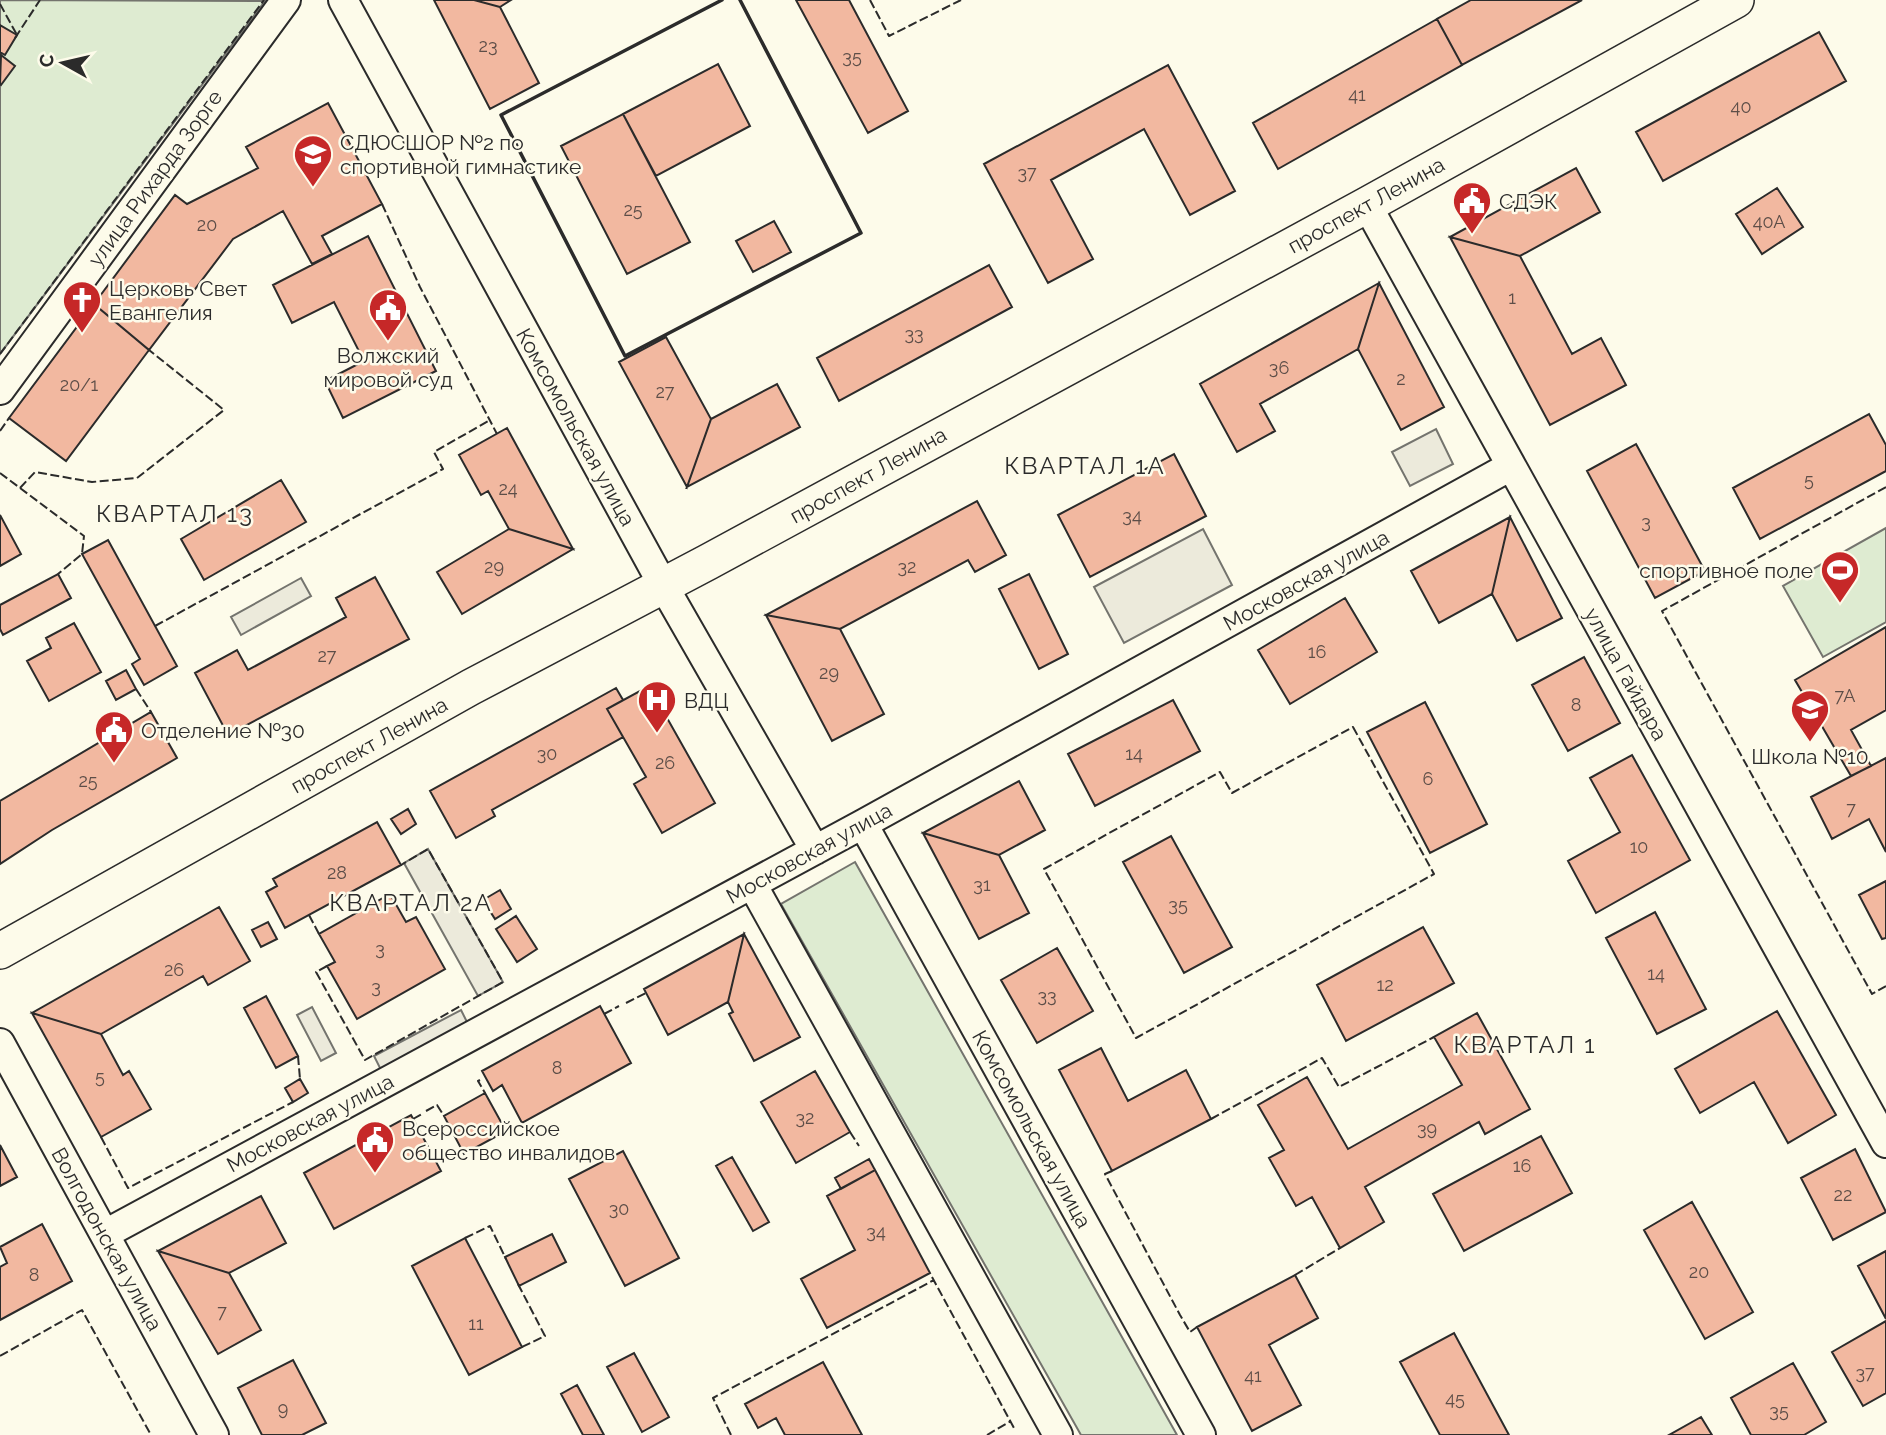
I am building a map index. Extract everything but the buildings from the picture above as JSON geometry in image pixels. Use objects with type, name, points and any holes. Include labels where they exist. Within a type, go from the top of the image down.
[{"type":"main road","name":"проспект Ленина","points":[[0,951],[471,687],[1367,205],[1736,0]]},
{"type":"street","name":"улица Рихарда Зорге","points":[[0,390],[286,0]]},
{"type":"street","name":"Комсомольская улица","points":[[343,0],[663,585],[815,850]]},
{"type":"street","name":"улица Гайдара","points":[[1367,205],[1886,1143]]},
{"type":"street","name":"Московская улица","points":[[105,1234],[863,824],[1511,466]]},
{"type":"street","name":"Комсомольская улица","points":[[863,824],[1201,1435]]},
{"type":"street","points":[[752,884],[1058,1435]]},
{"type":"street","name":"Волгодонская улица","points":[[0,1043],[214,1435]]},
{"type":"green space","points":[[0,0],[265,1],[0,354]]},
{"type":"green space","name":"спортивное поле","points":[[1886,528],[1886,622],[1823,657],[1783,586]]},
{"type":"green space","points":[[855,862],[1177,1435],[1081,1435],[781,904]]},
{"type":"shaded area","points":[[1436,429],[1453,464],[1410,486],[1392,452]]},
{"type":"shaded area","points":[[1203,529],[1232,585],[1124,643],[1094,587]]},
{"type":"shaded area","points":[[301,578],[311,596],[241,635],[231,617]]},
{"type":"shaded area","points":[[428,849],[503,982],[478,996],[404,863]]},
{"type":"shaded area","points":[[312,1007],[336,1053],[321,1061],[297,1015]]},
{"type":"shaded area","points":[[461,1010],[470,1028],[383,1074],[374,1056]]},
{"type":"fence","points":[[15,38],[40,0]]},
{"type":"fence","points":[[0,354],[264,0]]},
{"type":"fence","points":[[870,0],[889,36],[961,0]]},
{"type":"fence","points":[[0,4],[17,35]]},
{"type":"fence","points":[[382,204],[420,287],[497,434]]},
{"type":"fence","points":[[0,473],[20,488],[35,472],[92,482],[137,478],[224,410],[149,350]]},
{"type":"fence","points":[[0,431],[9,418]]},
{"type":"fence","points":[[155,626],[443,469],[434,452],[490,420]]},
{"type":"fence","points":[[1886,487],[1662,611],[1872,994],[1886,986]]},
{"type":"fence","points":[[20,488],[84,536],[82,554],[58,574]]},
{"type":"fence","points":[[136,689],[151,712]]},
{"type":"fence","points":[[1353,727],[1434,874],[1136,1038],[1044,869],[1220,772],[1232,793],[1353,727]]},
{"type":"fence","points":[[327,966],[316,972],[365,1060],[503,982],[428,849],[401,865]]},
{"type":"fence","points":[[309,915],[319,934]]},
{"type":"fence","points":[[626,1003],[646,993]]},
{"type":"fence","points":[[604,1014],[619,1006]]},
{"type":"fence","points":[[1211,1119],[1322,1058],[1339,1087],[1434,1037]]},
{"type":"fence","points":[[298,1056],[300,1079]]},
{"type":"fence","points":[[480,1080],[478,1081],[485,1093]]},
{"type":"fence","points":[[101,1137],[128,1188],[293,1102]]},
{"type":"fence","points":[[426,1111],[437,1105],[444,1116]]},
{"type":"fence","points":[[413,1119],[422,1114]]},
{"type":"fence","points":[[850,1132],[859,1146]]},
{"type":"fence","points":[[1112,1171],[1105,1174],[1180,1315],[1190,1332],[1197,1327]]},
{"type":"fence","points":[[465,1238],[490,1226],[506,1259]]},
{"type":"fence","points":[[1295,1275],[1340,1248]]},
{"type":"fence","points":[[932,1277],[1014,1428]]},
{"type":"fence","points":[[731,1435],[713,1398],[934,1280]]},
{"type":"fence","points":[[518,1284],[545,1336],[522,1347]]},
{"type":"fence","points":[[0,1356],[82,1310],[151,1435]]},
{"type":"fence","points":[[987,1435],[1011,1421]]},
{"type":"wall","points":[[722,0],[501,115],[625,356],[861,233],[740,0]]},
{"type":"place","name":"СДЮСШОР №2 по спортивной гимнастике","points":[[313,188]]},
{"type":"place","name":"СДЭК","points":[[1472,235]]},
{"type":"place","name":"Церковь Свет Евангелия","points":[[82,334]]},
{"type":"place","name":"Волжский мировой суд","points":[[388,342]]},
{"type":"place","name":"спортивное поле","points":[[1840,604]]},
{"type":"place","name":"ВДЦ","points":[[657,734]]},
{"type":"place","name":"Школа №10","points":[[1810,743]]},
{"type":"place","name":"Отделение №30","points":[[114,764]]},
{"type":"place","name":"Всероссийское общество инвалидов","points":[[375,1174]]},
{"type":"district","name":"КВАРТАЛ 1А","points":[[1085,465]]},
{"type":"district","name":"КВАРТАЛ 13","points":[[175,513]]},
{"type":"district","name":"КВАРТАЛ 2А","points":[[411,902]]},
{"type":"district","name":"КВАРТАЛ 1","points":[[1525,1044]]}]
